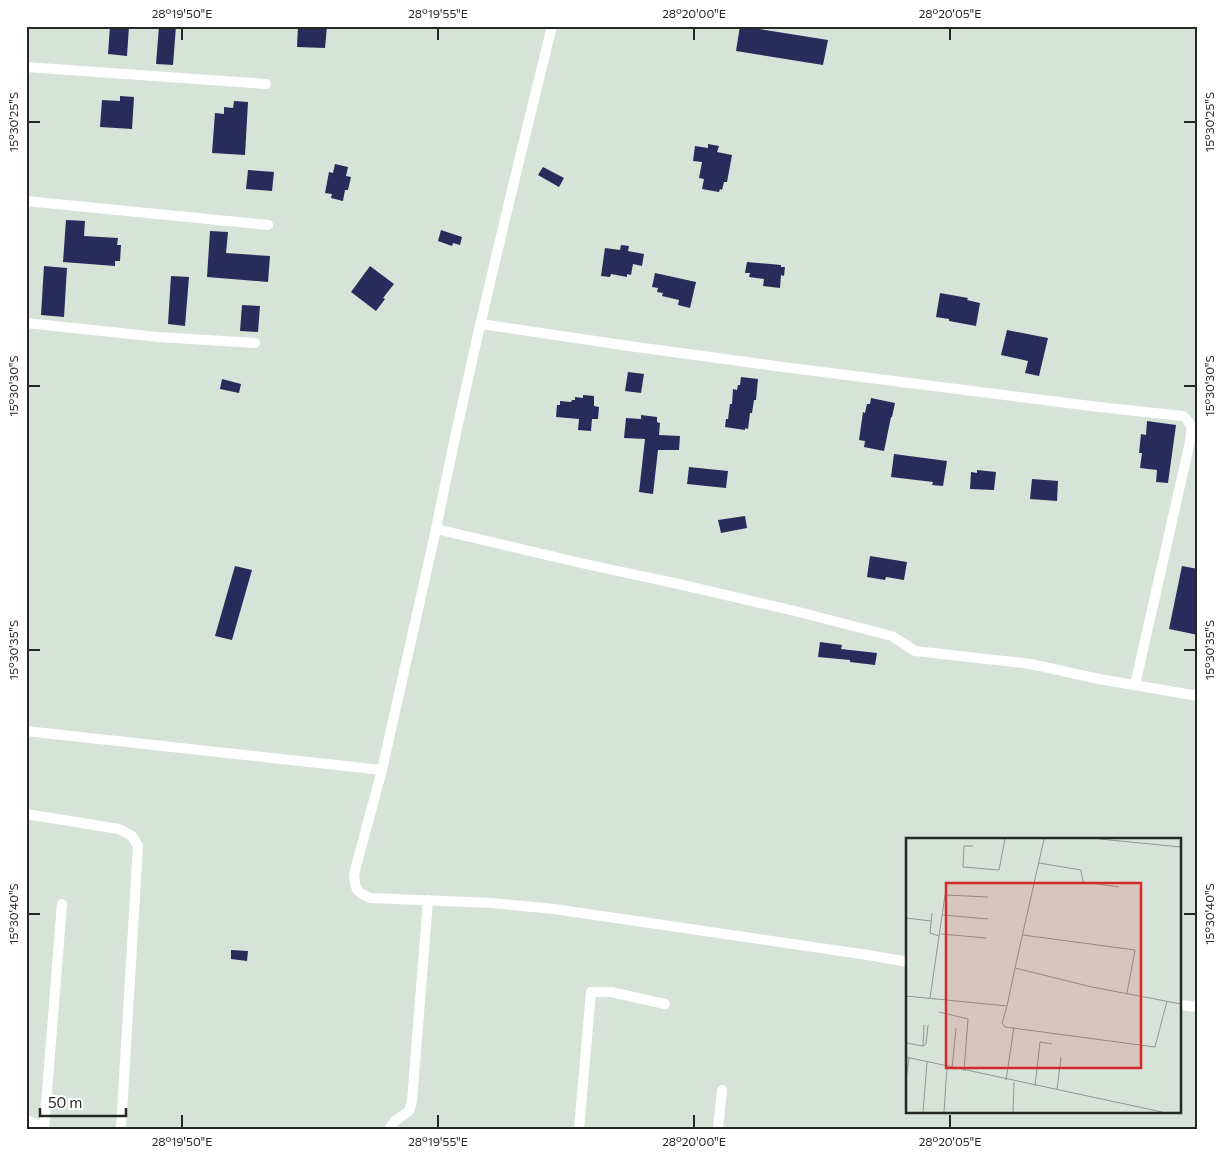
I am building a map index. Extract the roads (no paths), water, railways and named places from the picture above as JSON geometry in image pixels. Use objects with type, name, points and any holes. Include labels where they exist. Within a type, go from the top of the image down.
[{"type":"street","points":[[552,26],[455,432],[436,529],[382,770],[354,874],[355,886],[360,894],[371,898],[491,903],[554,908],[868,954],[906,962]]},
{"type":"street","points":[[26,67],[266,84]]},
{"type":"street","points":[[26,201],[268,225]]},
{"type":"street","points":[[26,323],[158,337],[254,343]]},
{"type":"street","points":[[481,324],[783,367],[1183,416],[1192,427],[1189,446],[1135,685]]},
{"type":"street","points":[[436,529],[882,633],[892,636],[915,651],[1031,664],[1198,696]]},
{"type":"street","points":[[26,731],[382,770]]},
{"type":"street","points":[[26,814],[119,829],[132,836],[138,846],[121,1129]]},
{"type":"street","points":[[389,1129],[395,1121],[409,1111],[412,1101],[428,900]]},
{"type":"street","points":[[26,1120],[44,1128],[62,904]]},
{"type":"street","points":[[579,1129],[591,992],[611,992],[665,1004]]},
{"type":"street","points":[[1182,1005],[1198,1007]]},
{"type":"street","points":[[718,1129],[722,1090]]}]
